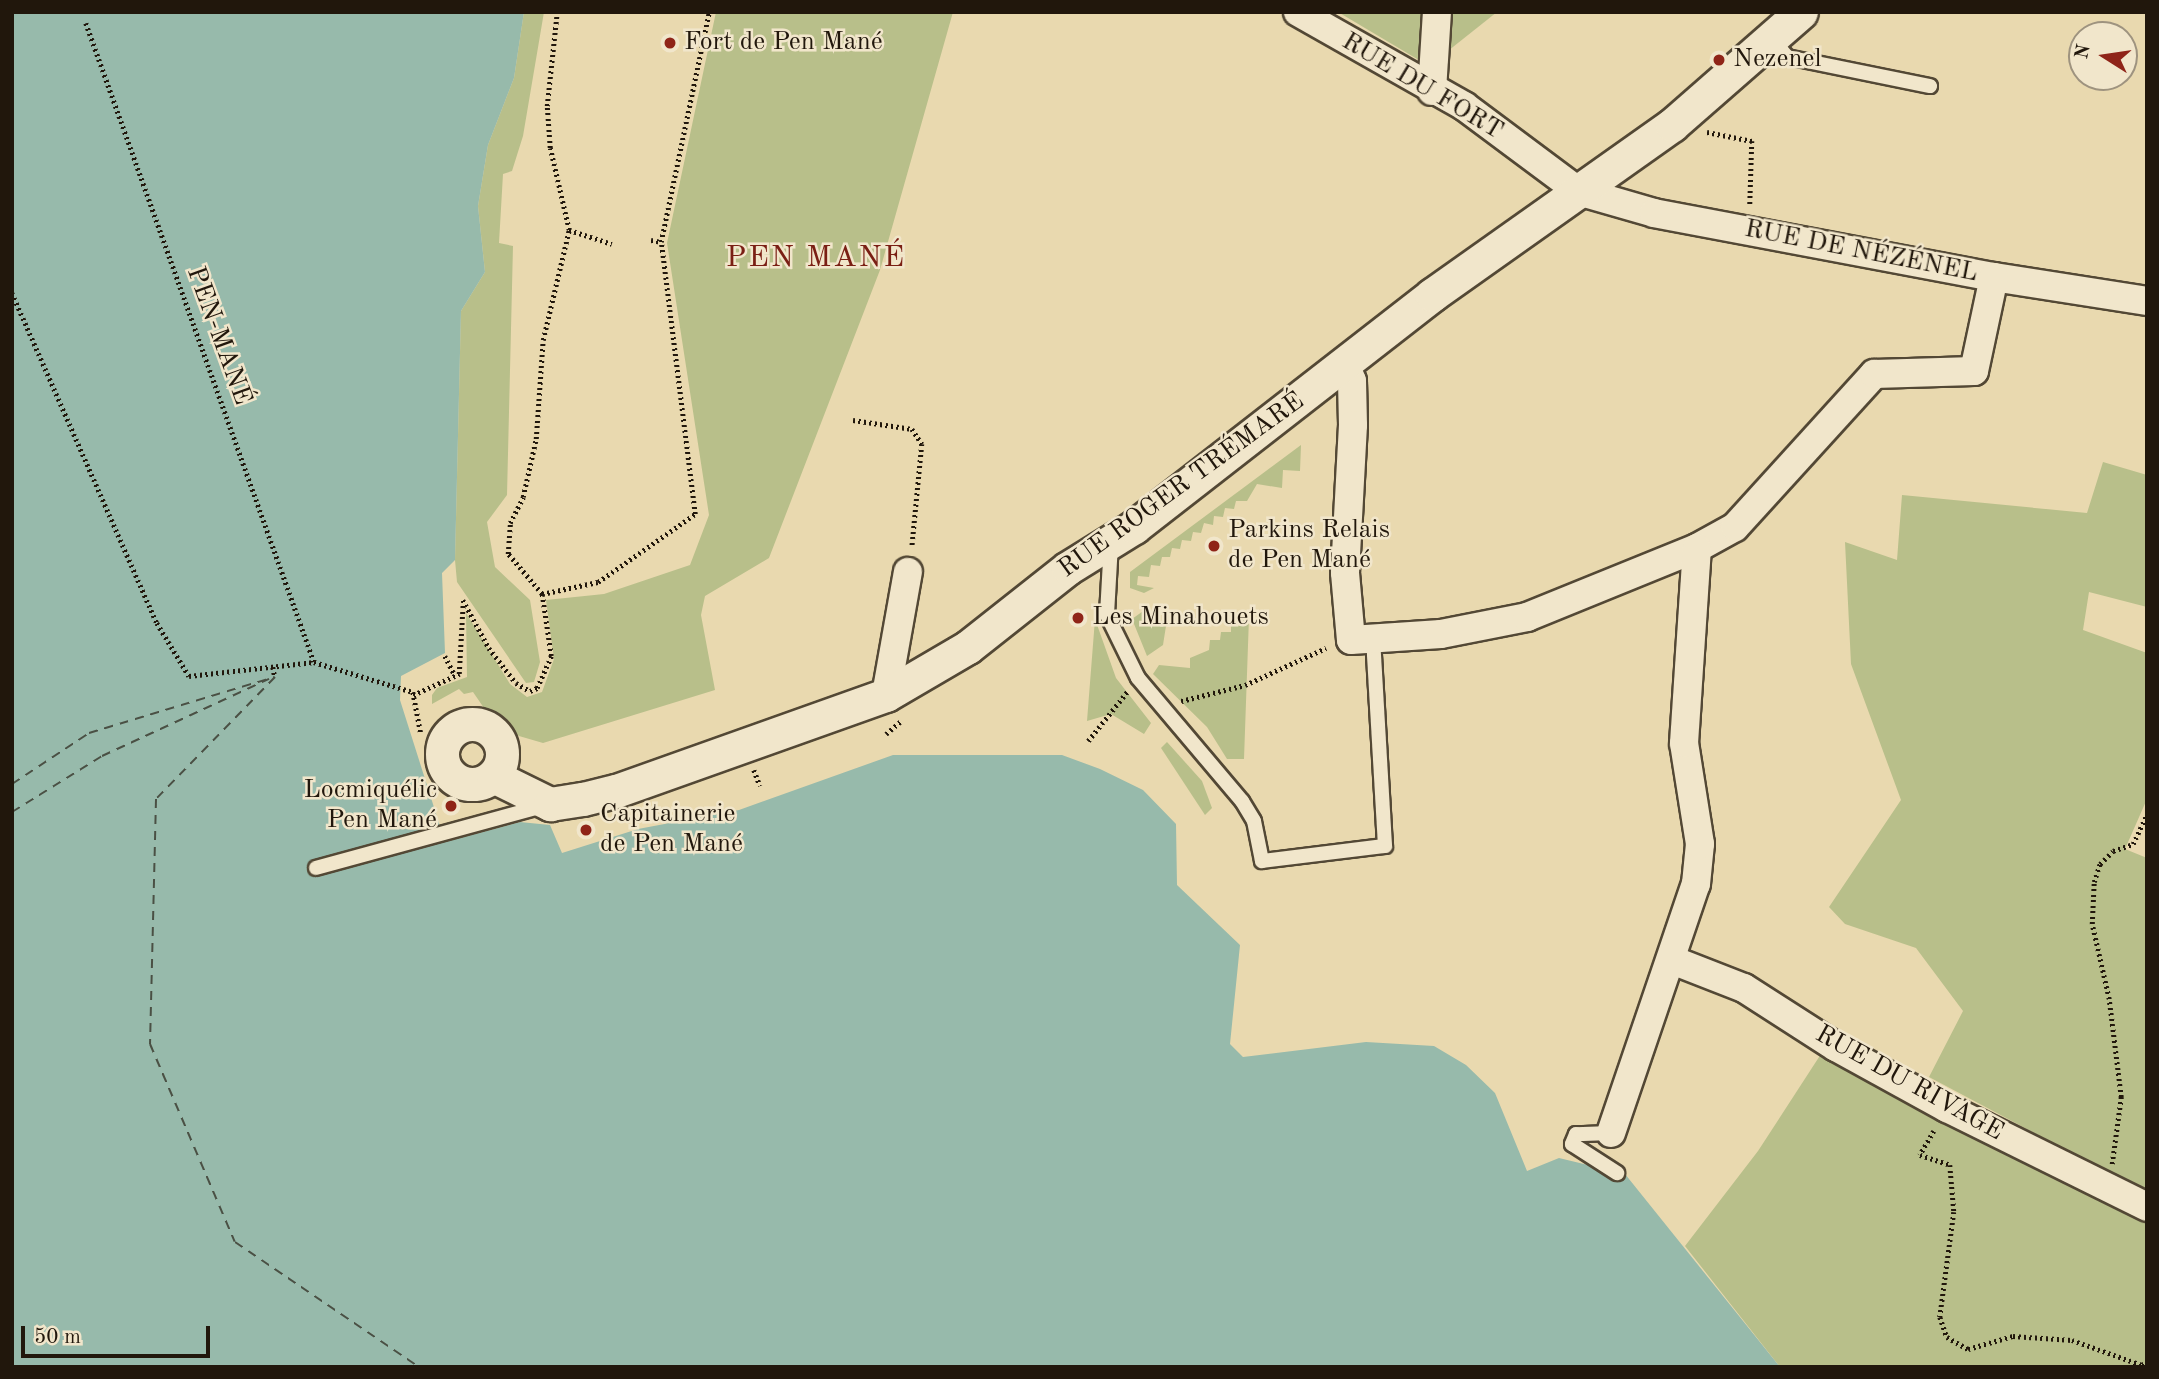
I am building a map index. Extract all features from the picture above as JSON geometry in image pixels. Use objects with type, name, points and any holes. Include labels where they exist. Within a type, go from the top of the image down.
[{"type":"street","name":"RUE DU FORT","points":[[1298,12],[1432,91],[1464,106],[1578,191]]},
{"type":"street","points":[[1432,91],[1437,12]]},
{"type":"street","name":"RUE ROGER TRÉMARÉ","points":[[550,804],[617,792],[887,695],[968,647],[1068,568],[1112,542],[1531,222],[1672,125],[1801,12]]},
{"type":"street","name":"RUE DE NÉZÉNEL","points":[[1578,191],[1654,213],[1994,277],[2147,301]]},
{"type":"street","points":[[1345,365],[1352,381],[1353,425],[1345,573],[1362,639],[1441,634],[1527,617],[1697,548],[1735,527],[1874,374],[1974,371],[1994,277]]},
{"type":"street","points":[[1611,1133],[1696,884],[1700,844],[1684,743],[1697,548]]},
{"type":"street","points":[[887,695],[908,572]]},
{"type":"street","points":[[493,776],[550,804]]},
{"type":"street","name":"RUE DU RIVAGE","points":[[1672,960],[1744,988],[1836,1047],[1947,1108],[2147,1207]]},
{"type":"lane","points":[[1772,39],[1787,57],[1930,86]]},
{"type":"lane","points":[[1112,542],[1107,615],[1138,678],[1242,801],[1254,821],[1262,861],[1385,846],[1362,639]]},
{"type":"lane","points":[[316,868],[550,804]]},
{"type":"lane","points":[[1611,1133],[1576,1134],[1572,1144],[1617,1173]]},
{"type":"path","points":[[12,293],[157,623],[189,676],[314,662],[413,693],[459,674],[463,600],[489,648],[516,683],[530,691],[537,688],[551,656],[542,594],[508,554],[510,523],[523,497],[536,439],[543,340],[569,230],[550,148],[547,106],[557,12]]},
{"type":"path","points":[[542,594],[598,582],[695,514],[661,242],[709,12]]},
{"type":"path","name":"PEN-MANÉ","points":[[86,23],[314,662]]},
{"type":"path","points":[[1672,125],[1752,141],[1750,230]]},
{"type":"path","points":[[569,230],[612,244]]},
{"type":"path","points":[[650,240],[661,242]]},
{"type":"path","points":[[853,420],[912,429],[922,444],[908,572]]},
{"type":"path","points":[[1161,706],[1245,685],[1302,656],[1362,639]]},
{"type":"path","points":[[445,656],[455,676]]},
{"type":"path","points":[[274,667],[275,677]]},
{"type":"path","points":[[1088,741],[1138,678]]},
{"type":"path","points":[[413,693],[421,734]]},
{"type":"path","points":[[2105,1186],[2116,1151],[2121,1097],[2109,999],[2092,924],[2094,882],[2099,864],[2113,851],[2133,844],[2147,814]]},
{"type":"path","points":[[1947,1108],[1920,1155],[1950,1166],[1954,1212],[1940,1317],[1947,1337],[1968,1349],[2013,1336],[2072,1340],[2142,1365],[2147,1362]]},
{"type":"green space","points":[[524,12],[544,12],[523,136],[512,171],[503,174],[499,243],[513,246],[507,495],[487,522],[495,567],[530,600],[540,662],[534,682],[526,683],[457,582],[455,560],[461,311],[485,272],[478,206],[488,145],[514,78]]},
{"type":"green space","points":[[716,12],[953,12],[880,270],[769,558],[705,596],[701,615],[715,690],[543,743],[519,736],[486,711],[473,692],[464,694],[459,689],[432,704],[432,695],[437,688],[467,677],[466,613],[510,684],[527,697],[542,692],[554,659],[546,600],[604,594],[690,565],[709,515],[667,243]]},
{"type":"green space","points":[[1338,12],[1497,12],[1429,66]]},
{"type":"green space","points":[[1301,445],[1300,471],[1283,470],[1282,488],[1257,484],[1247,501],[1236,501],[1234,509],[1225,508],[1223,517],[1214,516],[1213,525],[1204,523],[1201,533],[1193,532],[1191,541],[1182,540],[1180,549],[1172,548],[1170,557],[1162,557],[1160,566],[1151,565],[1149,577],[1138,576],[1137,585],[1154,588],[1144,593],[1130,588],[1130,572]]},
{"type":"green space","points":[[2103,462],[2147,475],[2147,607],[2089,592],[2083,630],[2147,653],[2147,799],[2125,849],[2147,858],[2147,1193],[1929,1077],[1963,1011],[1916,948],[1845,924],[1829,907],[1901,800],[1851,664],[1845,542],[1897,560],[1902,495],[2087,513]]},
{"type":"green space","points":[[1146,609],[1144,623],[1166,626],[1163,645],[1147,656],[1132,619]]},
{"type":"green space","points":[[1249,617],[1244,759],[1227,759],[1207,727],[1153,674],[1159,665],[1190,668],[1190,658],[1209,650],[1210,640],[1220,640],[1221,632],[1231,632],[1231,625],[1240,626],[1241,618]]},
{"type":"green space","points":[[1095,619],[1116,678],[1151,723],[1144,734],[1111,714],[1087,721]]},
{"type":"green space","points":[[1167,742],[1202,781],[1212,808],[1205,815],[1161,748]]},
{"type":"green space","points":[[1821,1054],[2147,1223],[2147,1367],[1780,1367],[1685,1246],[1758,1151]]},
{"type":"shaded area","points":[[12,12],[524,12],[514,78],[488,145],[478,206],[485,272],[461,311],[455,560],[442,573],[445,653],[401,676],[400,700],[445,842],[520,822],[550,825],[562,853],[638,829],[739,810],[893,755],[1062,755],[1100,769],[1143,790],[1176,824],[1177,885],[1240,945],[1230,1044],[1243,1057],[1366,1042],[1434,1046],[1466,1065],[1495,1093],[1527,1171],[1559,1158],[1625,1174],[1780,1367],[12,1367]]},
{"type":"ferry route","points":[[12,784],[89,733],[275,677],[156,799],[150,1044],[235,1242],[419,1367]]},
{"type":"ferry route","points":[[12,812],[102,756],[269,679]]},
{"type":"place","name":"Fort de Pen Mané","points":[[670,43]]},
{"type":"place","name":"Nezenel","points":[[1719,60]]},
{"type":"place","name":"Parkins Relais de Pen Mané","points":[[1214,546]]},
{"type":"place","name":"Les Minahouets","points":[[1078,618]]},
{"type":"place","name":"Locmiquélic Pen Mané","points":[[451,806]]},
{"type":"place","name":"Capitainerie de Pen Mané","points":[[586,830]]},
{"type":"district","name":"PEN MANÉ","points":[[816,258]]}]
